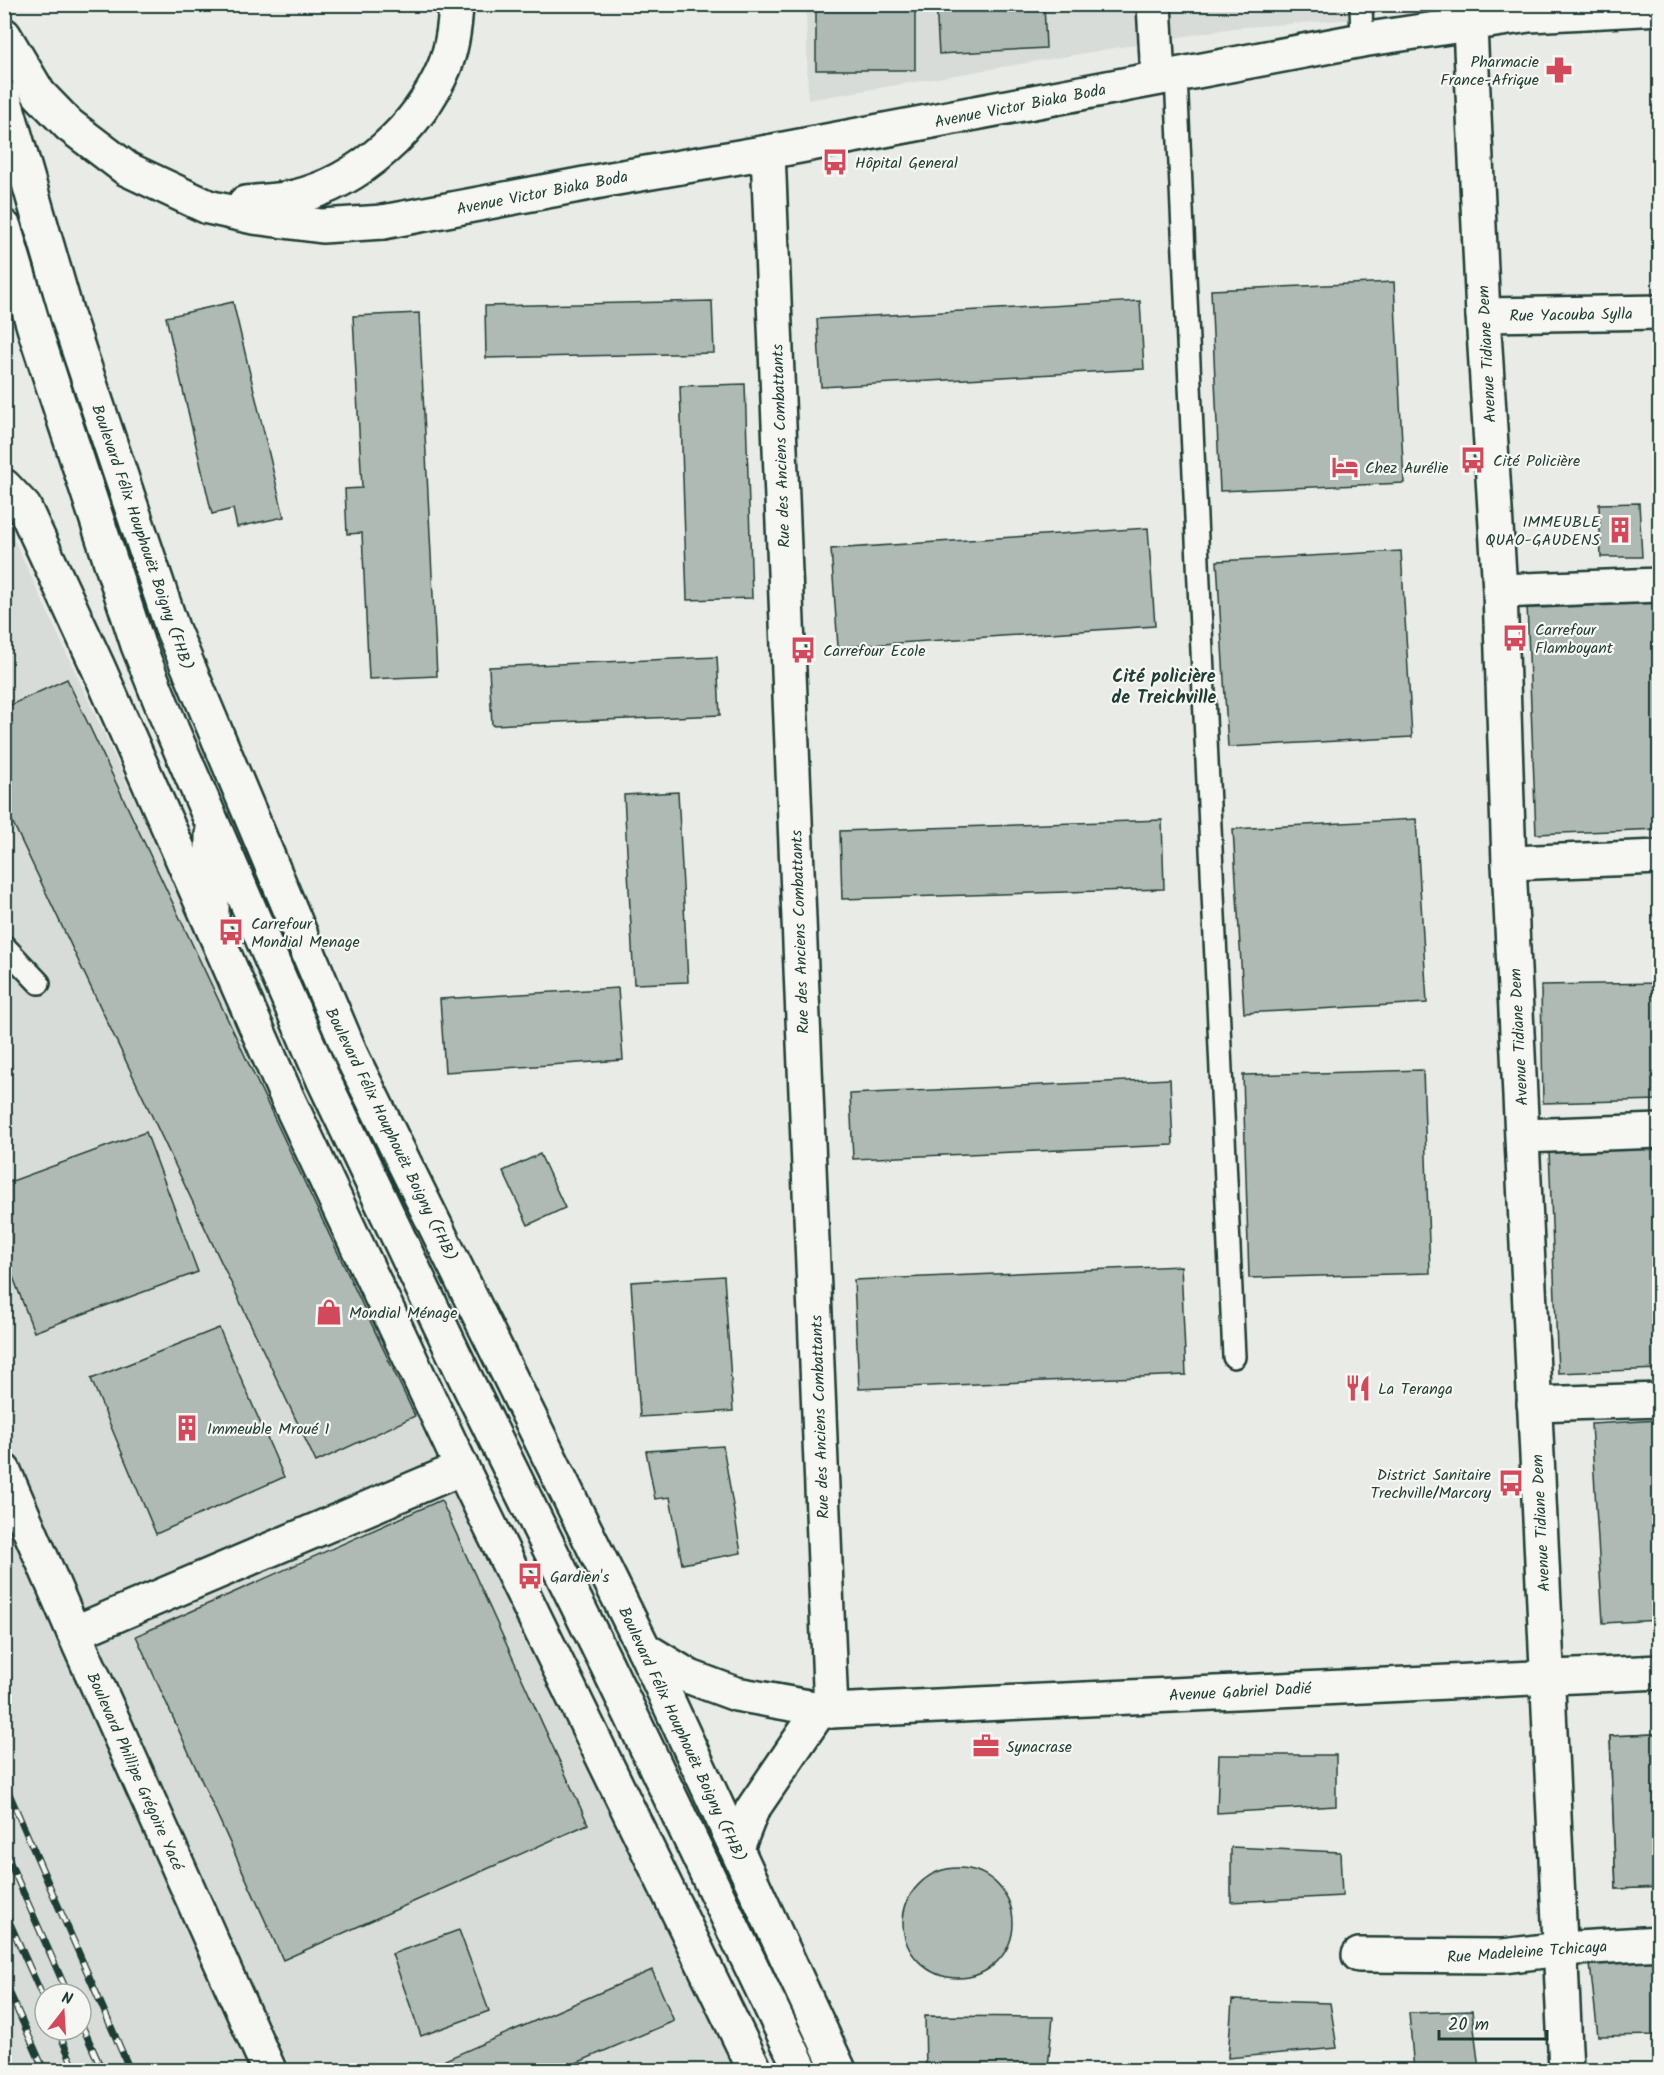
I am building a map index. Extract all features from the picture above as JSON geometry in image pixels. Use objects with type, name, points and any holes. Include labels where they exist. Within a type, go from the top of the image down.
[{"type":"street","points":[[208,207],[295,198],[348,176],[383,150],[420,111],[445,67],[455,21],[456,4]]},
{"type":"street","points":[[1155,4],[1167,77]]},
{"type":"street","name":"Avenue Victor Biaka Boda","points":[[4,35],[39,94],[69,125],[127,169],[208,207],[253,217],[322,226],[382,222],[768,152],[1362,40],[1469,14],[1507,12],[1529,15],[1659,8]]},
{"type":"street","name":"Avenue Tidiane Dem","points":[[1469,14],[1500,591],[1509,863],[1566,2070]]},
{"type":"street","name":"Boulevard Félix Houphouët Boigny (FHB)","points":[[4,97],[68,318],[172,628],[353,1059],[644,1649],[839,2070]]},
{"type":"street","name":"Rue des Anciens Combattants","points":[[768,152],[826,1711]]},
{"type":"street","points":[[4,227],[36,334],[138,645],[172,730],[334,1101],[801,2070]]},
{"type":"street","name":"Rue Yacouba Sylla","points":[[1484,315],[1659,312]]},
{"type":"street","points":[[4,486],[24,507],[98,667],[287,1097],[462,1468],[754,2070]]},
{"type":"street","points":[[1500,591],[1659,585]]},
{"type":"street","points":[[212,820],[212,926]]},
{"type":"street","points":[[1509,863],[1659,857]]},
{"type":"street","points":[[1523,1136],[1659,1131]]},
{"type":"street","points":[[1534,1404],[1659,1400]]},
{"type":"street","points":[[75,1633],[462,1468]]},
{"type":"street","name":"Boulevard Phillipe Grégoire Yacé","points":[[4,1471],[269,2070]]},
{"type":"street","name":"Avenue Gabriel Dadié","points":[[644,1649],[690,1677],[736,1694],[826,1711],[1659,1672]]},
{"type":"street","points":[[737,1848],[752,1810],[826,1711]]},
{"type":"street","name":"Rue Madeleine Tchicaya","points":[[1359,1955],[1503,1956],[1560,1949],[1659,1943]]},
{"type":"lane","points":[[1361,4],[1362,40]]},
{"type":"lane","points":[[1167,77],[1234,1357]]},
{"type":"lane","points":[[4,946],[39,983]]},
{"type":"shaded area","points":[[806,5],[1400,5],[1356,19],[1233,28],[808,100]]},
{"type":"shaded area","points":[[4,518],[460,1501],[735,2070],[5,2070]]},
{"type":"building","points":[[816,4],[915,4],[915,70],[816,70]]},
{"type":"building","points":[[936,4],[1044,4],[1046,48],[939,54]]},
{"type":"building","points":[[1394,282],[1404,483],[1220,491],[1211,290]]},
{"type":"building","points":[[712,301],[714,353],[486,358],[485,306]]},
{"type":"building","points":[[1140,301],[1144,369],[821,387],[817,319]]},
{"type":"building","points":[[233,302],[284,517],[237,527],[233,509],[212,514],[166,317]]},
{"type":"building","points":[[419,313],[437,676],[369,679],[362,533],[347,534],[345,489],[362,488],[353,316]]},
{"type":"building","points":[[745,384],[752,598],[687,600],[680,386]]},
{"type":"building","name":"IMMEUBLE QUAO-GAUDENS","points":[[1639,503],[1642,557],[1601,557],[1599,504]]},
{"type":"building","points":[[1148,528],[1155,626],[838,647],[831,549]]},
{"type":"building","points":[[1401,551],[1412,737],[1228,747],[1217,561]]},
{"type":"building","points":[[1660,599],[1660,829],[1536,834],[1527,604]]},
{"type":"building","points":[[717,657],[720,715],[492,725],[489,667]]},
{"type":"building","points":[[67,679],[415,1416],[316,1462],[4,804],[4,708]]},
{"type":"building","points":[[678,792],[688,982],[634,984],[624,795]]},
{"type":"building","points":[[1416,819],[1427,1003],[1244,1013],[1233,829]]},
{"type":"building","points":[[1162,820],[1164,889],[842,899],[840,831]]},
{"type":"building","points":[[1660,983],[1660,1100],[1543,1103],[1541,985]]},
{"type":"building","points":[[618,988],[623,1060],[445,1072],[440,999]]},
{"type":"building","points":[[1423,1070],[1430,1273],[1249,1278],[1243,1075]]},
{"type":"building","points":[[1170,1079],[1173,1145],[853,1159],[850,1094]]},
{"type":"building","points":[[146,1132],[198,1272],[34,1332],[4,1253],[4,1184]]},
{"type":"building","points":[[1660,1146],[1660,1369],[1558,1373],[1549,1150]]},
{"type":"building","points":[[540,1154],[565,1208],[528,1225],[503,1171]]},
{"type":"building","points":[[1181,1266],[1186,1375],[859,1389],[854,1280]]},
{"type":"building","points":[[724,1276],[733,1411],[640,1417],[631,1282]]},
{"type":"building","name":"Immeuble Mroué 1","points":[[219,1328],[284,1477],[156,1534],[91,1379]]},
{"type":"building","points":[[1660,1420],[1660,1620],[1603,1623],[1591,1424]]},
{"type":"building","points":[[723,1446],[741,1553],[682,1564],[670,1497],[655,1499],[646,1451]]},
{"type":"building","points":[[441,1500],[588,1824],[283,1960],[136,1636]]},
{"type":"building","points":[[1655,1734],[1658,1815],[1660,1815],[1660,1887],[1616,1889],[1610,1736]]},
{"type":"building","points":[[1660,1734],[1660,1887],[1616,1889],[1610,1736]]},
{"type":"building","points":[[1219,1755],[1336,1755],[1336,1806],[1217,1813]]},
{"type":"building","points":[[1231,1847],[1340,1852],[1342,1896],[1231,1902]]},
{"type":"building","points":[[958,1868],[979,1872],[997,1884],[1009,1902],[1013,1923],[1009,1944],[997,1962],[979,1974],[958,1978],[937,1974],[919,1962],[907,1944],[903,1923],[907,1902],[919,1884],[937,1872]]},
{"type":"building","points":[[459,1930],[489,2011],[421,2036],[392,1954]]},
{"type":"building","points":[[1660,1961],[1660,2035],[1598,2036],[1590,1964]]},
{"type":"building","points":[[652,1970],[674,2021],[560,2070],[450,2070],[445,2060]]},
{"type":"building","points":[[1232,2000],[1330,2003],[1337,2048],[1228,2058]]},
{"type":"building","points":[[1472,2011],[1479,2070],[1414,2070],[1409,2013]]},
{"type":"building","points":[[925,2016],[1053,2017],[1048,2067],[926,2070]]},
{"type":"railway","points":[[4,1782],[130,2070]]},
{"type":"railway","points":[[4,1849],[63,1982]]},
{"type":"railway","points":[[4,1910],[36,1982]]},
{"type":"railway","points":[[4,1980],[44,2070]]},
{"type":"railway","points":[[63,2042],[75,2070]]},
{"type":"railway","points":[[89,2042],[102,2070]]},
{"type":"place","name":"Pharmacie France-Afrique","points":[[1559,70]]},
{"type":"place","name":"Hôpital General","points":[[835,162]]},
{"type":"place","name":"Cité Policière","points":[[1473,460]]},
{"type":"place","name":"Chez Aurélie","points":[[1345,467]]},
{"type":"place","name":"IMMEUBLE QUAO-GAUDENS","points":[[1620,530]]},
{"type":"place","name":"Carrefour Flamboyant","points":[[1515,638]]},
{"type":"place","name":"Carrefour Ecole","points":[[803,650]]},
{"type":"place","name":"Carrefour Mondial Menage","points":[[231,932]]},
{"type":"place","name":"Mondial Ménage","points":[[329,1312]]},
{"type":"place","name":"La Teranga","points":[[1358,1388]]},
{"type":"place","name":"Immeuble Mroué 1","points":[[187,1428]]},
{"type":"place","name":"District Sanitaire Trechville/Marcory","points":[[1511,1483]]},
{"type":"place","name":"Gardien's","points":[[530,1576]]},
{"type":"place","name":"Synacrase","points":[[986,1746]]},
{"type":"district","name":"Cité policière de Treichville","points":[[1164,686]]}]
